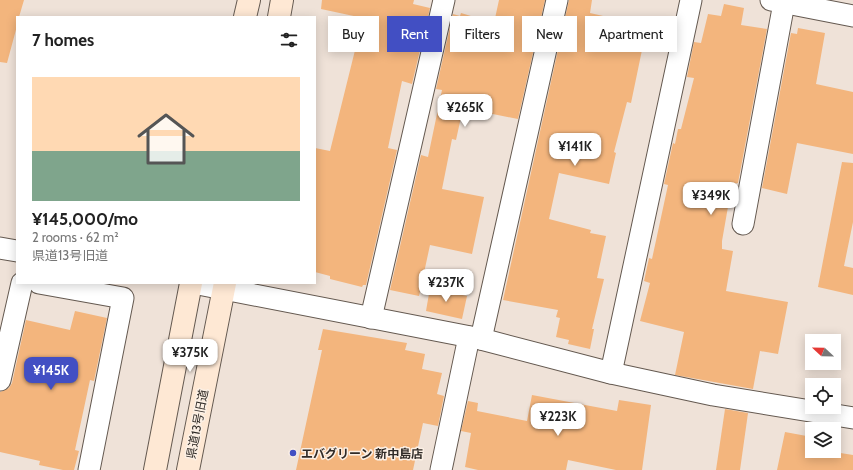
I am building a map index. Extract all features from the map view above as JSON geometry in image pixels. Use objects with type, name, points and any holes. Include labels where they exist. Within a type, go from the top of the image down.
[{"type":"street","points":[[245,16],[249,0]]},
{"type":"street","points":[[279,16],[282,0]]},
{"type":"street","points":[[371,318],[444,0]]},
{"type":"street","points":[[441,470],[475,338],[557,0]]},
{"type":"street","points":[[611,374],[691,0]]},
{"type":"street","points":[[743,224],[777,2],[853,16]]},
{"type":"street","points":[[0,248],[16,251]]},
{"type":"street","points":[[0,380],[22,284]]},
{"type":"street","points":[[45,284],[123,298],[89,470]]},
{"type":"street","points":[[155,470],[192,284]]},
{"type":"street","points":[[203,284],[224,286],[371,318],[475,338],[611,374],[713,395],[853,418]]},
{"type":"street","name":"県道13号旧道","points":[[188,470],[224,286]]},
{"type":"building","points":[[0,0],[24,0],[19,16],[16,16],[16,30],[7,63],[0,62]]},
{"type":"building","points":[[322,0],[414,0],[413,4],[430,8],[428,16],[387,16],[387,52],[420,52],[412,84],[402,81],[388,148],[397,150],[366,285],[363,285],[362,287],[330,279],[330,276],[316,272],[316,148],[330,151],[355,52],[379,52],[379,16],[354,16],[321,9]]},
{"type":"building","points":[[499,0],[545,0],[541,16],[522,16],[522,52],[533,52],[518,119],[463,108],[456,140],[452,139],[442,189],[484,197],[472,254],[430,245],[419,296],[390,290],[421,155],[428,157],[442,90],[436,89],[450,27],[450,52],[514,52],[514,16],[496,16]]},
{"type":"building","points":[[569,0],[592,0],[590,13],[603,16],[585,16],[585,52],[642,52],[631,103],[627,102],[614,152],[616,153],[609,184],[559,173],[549,219],[591,230],[590,233],[606,236],[597,278],[604,279],[592,329],[594,329],[590,349],[568,344],[569,340],[556,337],[560,318],[556,317],[558,310],[503,300],[558,52],[577,52],[577,16],[565,16]]},
{"type":"building","points":[[724,4],[744,8],[741,25],[767,29],[738,183],[732,184],[722,241],[722,249],[733,251],[726,291],[788,302],[778,354],[760,351],[753,389],[675,375],[684,332],[640,321],[650,283],[644,281],[649,258],[652,259],[668,185],[664,184],[673,143],[675,144],[678,129],[681,129],[694,78],[687,77],[694,42],[701,43],[708,14],[721,16]]},
{"type":"building","points":[[461,13],[471,16],[460,16]]},
{"type":"building","points":[[798,28],[825,33],[816,84],[853,92],[853,154],[797,143],[787,194],[762,188],[791,33],[797,34]]},
{"type":"building","points":[[842,162],[853,163],[853,222],[844,266],[853,268],[853,295],[818,287]]},
{"type":"building","points":[[430,288],[467,296],[462,319],[426,311]]},
{"type":"building","points":[[75,311],[107,318],[94,381],[90,380],[75,450],[79,451],[74,470],[63,470],[39,465],[40,461],[0,452],[0,392],[9,388],[12,383],[26,320],[70,330]]},
{"type":"building","points":[[323,329],[407,343],[405,350],[425,354],[422,369],[442,373],[437,394],[444,396],[438,426],[423,423],[413,470],[296,470],[322,350],[318,350]]},
{"type":"building","points":[[532,395],[617,411],[619,400],[651,405],[642,470],[616,470],[568,460],[566,470],[478,470],[465,467],[471,433],[461,431],[468,401],[478,403],[477,411],[527,421]]},
{"type":"building","points":[[725,409],[748,413],[740,470],[716,470]]},
{"type":"building","points":[[785,432],[805,436],[805,458],[841,458],[841,453],[853,455],[853,470],[777,470]]},
{"type":"place","name":"エバグリーン 新中島店","points":[[293,453]]}]
